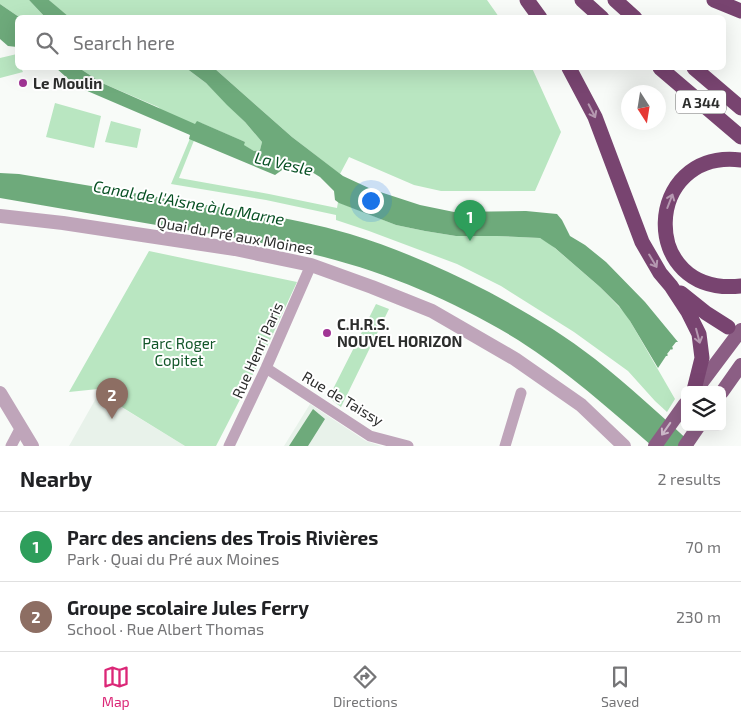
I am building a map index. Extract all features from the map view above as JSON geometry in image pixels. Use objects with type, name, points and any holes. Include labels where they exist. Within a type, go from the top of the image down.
[{"type":"highway","points":[[528,0],[538,15]]},
{"type":"highway","points":[[582,0],[599,15]]},
{"type":"highway","points":[[615,0],[632,15]]},
{"type":"highway","points":[[714,0],[741,11]]},
{"type":"highway","points":[[570,70],[595,117],[642,242],[660,273],[672,286],[706,313],[737,330]]},
{"type":"highway","name":"A 344","points":[[662,70],[741,136]]},
{"type":"highway","name":"A 344","points":[[696,70],[741,108]]},
{"type":"highway","points":[[741,160],[718,160],[707,163],[688,174],[674,191],[666,214],[665,226],[670,249],[675,260],[683,269],[704,282],[729,287],[741,286]]},
{"type":"highway","points":[[672,286],[699,334],[702,358],[696,386]]},
{"type":"main road","points":[[698,386],[737,330]]},
{"type":"main road","points":[[726,386],[741,365]]},
{"type":"main road","points":[[655,446],[681,410]]},
{"type":"main road","points":[[685,446],[695,431]]},
{"type":"street","name":"Quai du Pré aux Moines","points":[[0,216],[63,223],[216,246],[311,264],[372,286],[432,311],[515,359],[582,406],[624,446]]},
{"type":"street","name":"Rue Henri Paris","points":[[229,446],[266,368],[311,264]]},
{"type":"street","name":"Rue de Taissy","points":[[266,368],[370,436],[408,446]]},
{"type":"street","points":[[0,393],[32,446]]},
{"type":"street","points":[[506,446],[521,393]]},
{"type":"street","points":[[10,446],[21,427]]},
{"type":"shaded area","points":[[99,393],[108,399],[185,446],[69,446]]},
{"type":"shaded area","points":[[310,404],[366,441],[381,446],[284,446]]},
{"type":"green space","points":[[0,0],[29,0],[43,15],[16,15],[0,4]]},
{"type":"green space","points":[[49,0],[487,0],[498,15],[66,15]]},
{"type":"green space","points":[[15,54],[15,70],[22,70],[23,72],[0,78],[0,58]]},
{"type":"green space","points":[[82,70],[189,70],[206,83],[262,142],[260,150],[254,151],[243,145],[245,142],[201,123],[179,178],[337,208],[338,202],[396,225],[425,231],[456,236],[540,238],[549,243],[600,287],[626,314],[675,399],[667,412],[628,371],[574,332],[501,286],[457,264],[336,220],[336,215],[266,200],[171,184],[191,136],[158,107],[102,83]]},
{"type":"green space","points":[[216,70],[533,70],[561,132],[535,191],[441,191],[414,185],[349,157],[340,174],[292,137]]},
{"type":"green space","points":[[55,103],[101,116],[94,148],[46,137]]},
{"type":"green space","points":[[111,121],[141,129],[137,148],[105,142]]},
{"type":"green space","name":"Parc Roger Copitet","points":[[149,251],[297,282],[265,351],[216,446],[185,446],[99,393],[98,389],[69,392]]},
{"type":"green space","points":[[376,304],[389,309],[341,407],[329,398],[330,395]]},
{"type":"water","points":[[29,0],[49,0],[67,15],[43,15]]},
{"type":"water","points":[[0,4],[16,15],[15,47],[8,46],[0,39]]},
{"type":"water","name":"La Vesle","points":[[58,70],[82,70],[102,83],[195,124],[197,121],[243,141],[245,142],[244,145],[254,151],[260,150],[262,142],[245,122],[206,83],[189,70],[216,70],[292,137],[343,176],[371,189],[420,205],[454,212],[526,211],[557,214],[570,236],[606,262],[645,302],[678,342],[672,347],[672,350],[658,368],[619,306],[555,248],[540,238],[456,236],[396,225],[339,203],[335,200],[334,191],[320,177],[302,166],[282,170],[275,175],[189,139],[190,135],[75,85]]},
{"type":"water","points":[[0,173],[19,174],[296,221],[350,234],[404,253],[489,292],[557,332],[608,369],[694,446],[652,446],[571,377],[518,340],[449,302],[400,281],[349,264],[285,248],[0,198]]},
{"type":"water","points":[[313,409],[325,419],[308,446],[289,446]]},
{"type":"place","name":"Le Moulin","points":[[23,83]]},
{"type":"place","name":"Parc des anciens des Trois Rivières","points":[[470,241]]},
{"type":"place","name":"C.H.R.S. NOUVEL HORIZON","points":[[327,333]]},
{"type":"place","name":"Groupe scolaire Jules Ferry","points":[[112,419]]},
{"type":"water label","name":"Canal de l'Aisne à la Marne","points":[[189,202]]}]
